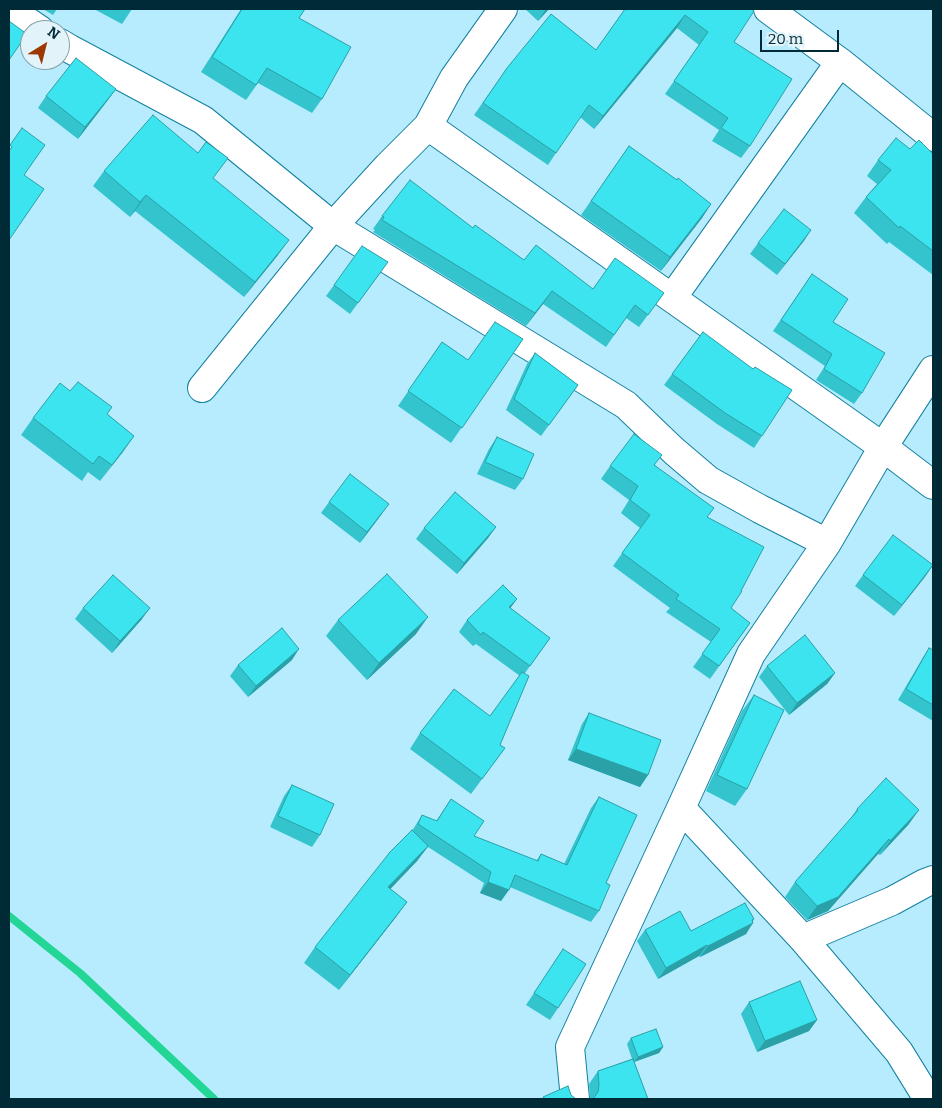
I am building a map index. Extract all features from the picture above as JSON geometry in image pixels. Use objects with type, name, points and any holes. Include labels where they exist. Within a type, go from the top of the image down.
[{"type":"street","points":[[9,9],[25,20]]},
{"type":"street","points":[[202,388],[333,226],[428,126],[454,78],[503,9]]},
{"type":"street","points":[[768,9],[840,62],[933,138]]},
{"type":"street","points":[[70,49],[203,120],[333,226],[626,405],[674,451],[708,480],[827,543]]},
{"type":"street","points":[[672,298],[840,62]]},
{"type":"street","points":[[428,126],[883,447],[933,485]]},
{"type":"street","points":[[575,1099],[570,1047],[750,654],[827,543],[883,447],[933,370]]},
{"type":"street","points":[[681,808],[803,939],[899,1052],[928,1099]]},
{"type":"street","points":[[803,939],[892,901],[933,880]]},
{"type":"building","points":[[242,9],[305,9],[299,18],[351,47],[322,99],[267,68],[256,85],[212,57]]},
{"type":"building","points":[[625,9],[751,9],[754,11],[734,42],[792,79],[750,146],[721,128],[728,118],[674,81],[708,32],[685,15],[603,116],[589,105],[556,153],[483,103],[507,68],[551,14],[596,50]]},
{"type":"building","points":[[9,21],[20,29],[20,44],[9,60]]},
{"type":"building","points":[[76,58],[116,89],[85,127],[46,96],[67,70],[70,70],[70,66]]},
{"type":"building","points":[[153,115],[198,153],[206,142],[228,158],[213,178],[289,240],[255,282],[146,195],[140,202],[104,171]]},
{"type":"building","points":[[22,128],[45,145],[24,175],[44,189],[9,240],[9,151],[12,147],[10,145]]},
{"type":"building","points":[[896,138],[910,149],[919,140],[933,154],[933,251],[900,226],[899,228],[866,197],[891,170],[878,160]]},
{"type":"building","points":[[629,146],[677,180],[678,178],[711,204],[670,257],[591,201]]},
{"type":"building","points":[[410,180],[473,228],[475,225],[524,260],[536,245],[593,289],[615,258],[664,293],[648,315],[635,305],[614,335],[552,291],[535,313],[382,220],[384,217],[382,216]]},
{"type":"building","points":[[784,209],[811,230],[785,264],[758,243]]},
{"type":"building","points":[[362,246],[388,262],[358,303],[334,285]]},
{"type":"building","points":[[812,274],[848,299],[833,322],[885,353],[862,393],[824,369],[832,354],[781,320]]},
{"type":"building","points":[[495,322],[523,339],[462,428],[408,391],[442,342],[468,360]]},
{"type":"building","points":[[703,332],[753,369],[755,367],[792,390],[762,436],[725,413],[672,374]]},
{"type":"building","points":[[535,353],[578,385],[549,425],[514,399]]},
{"type":"building","points":[[78,382],[112,407],[107,414],[134,436],[112,465],[99,456],[93,464],[33,418],[60,383],[70,391]]},
{"type":"building","points":[[634,434],[662,455],[654,465],[714,508],[707,517],[764,547],[742,591],[731,608],[750,623],[719,666],[702,654],[720,629],[676,599],[679,595],[622,553],[650,515],[630,500],[638,486],[610,466]]},
{"type":"building","points":[[497,437],[534,454],[523,479],[485,462]]},
{"type":"building","points":[[350,474],[389,504],[367,532],[329,502]]},
{"type":"building","points":[[455,492],[496,527],[464,563],[424,528]]},
{"type":"building","points":[[893,535],[933,565],[902,605],[863,575]]},
{"type":"building","points":[[387,574],[428,617],[379,663],[338,620]]},
{"type":"building","points":[[113,575],[150,608],[120,641],[83,608]]},
{"type":"building","points":[[503,585],[517,599],[509,607],[550,638],[530,666],[483,632],[481,635],[467,620]]},
{"type":"building","points":[[282,628],[299,649],[256,686],[238,665]]},
{"type":"building","points":[[805,635],[835,673],[797,703],[767,666]]},
{"type":"building","points":[[929,648],[933,650],[933,705],[906,689]]},
{"type":"building","points":[[522,672],[529,676],[500,745],[505,748],[482,779],[420,733],[454,689],[490,716]]},
{"type":"building","points":[[754,695],[784,710],[747,789],[717,775]]},
{"type":"building","points":[[589,713],[661,740],[648,775],[576,749]]},
{"type":"building","points":[[886,778],[919,810],[890,841],[889,839],[838,897],[817,906],[795,882]]},
{"type":"building","points":[[292,785],[334,804],[320,835],[278,816]]},
{"type":"building","points":[[599,797],[637,815],[606,883],[610,885],[599,911],[515,875],[509,890],[488,882],[491,872],[418,824],[422,815],[437,821],[451,799],[484,821],[474,836],[538,861],[541,854],[567,865]]},
{"type":"building","points":[[412,830],[428,846],[388,887],[407,902],[350,975],[315,947],[390,852]]},
{"type":"building","points":[[745,903],[754,919],[752,920],[753,923],[707,945],[666,968],[645,930],[680,911],[691,931]]},
{"type":"building","points":[[563,949],[586,964],[558,1008],[534,993]]},
{"type":"building","points":[[800,981],[817,1020],[765,1041],[749,1002]]},
{"type":"building","points":[[656,1029],[663,1047],[638,1057],[631,1038]]},
{"type":"building","points":[[633,1059],[648,1099],[593,1099],[598,1092],[598,1071]]},
{"type":"building","points":[[568,1086],[571,1095],[576,1099],[544,1099],[543,1097]]},
{"type":"waterway","points":[[9,916],[80,973],[214,1099]]}]
